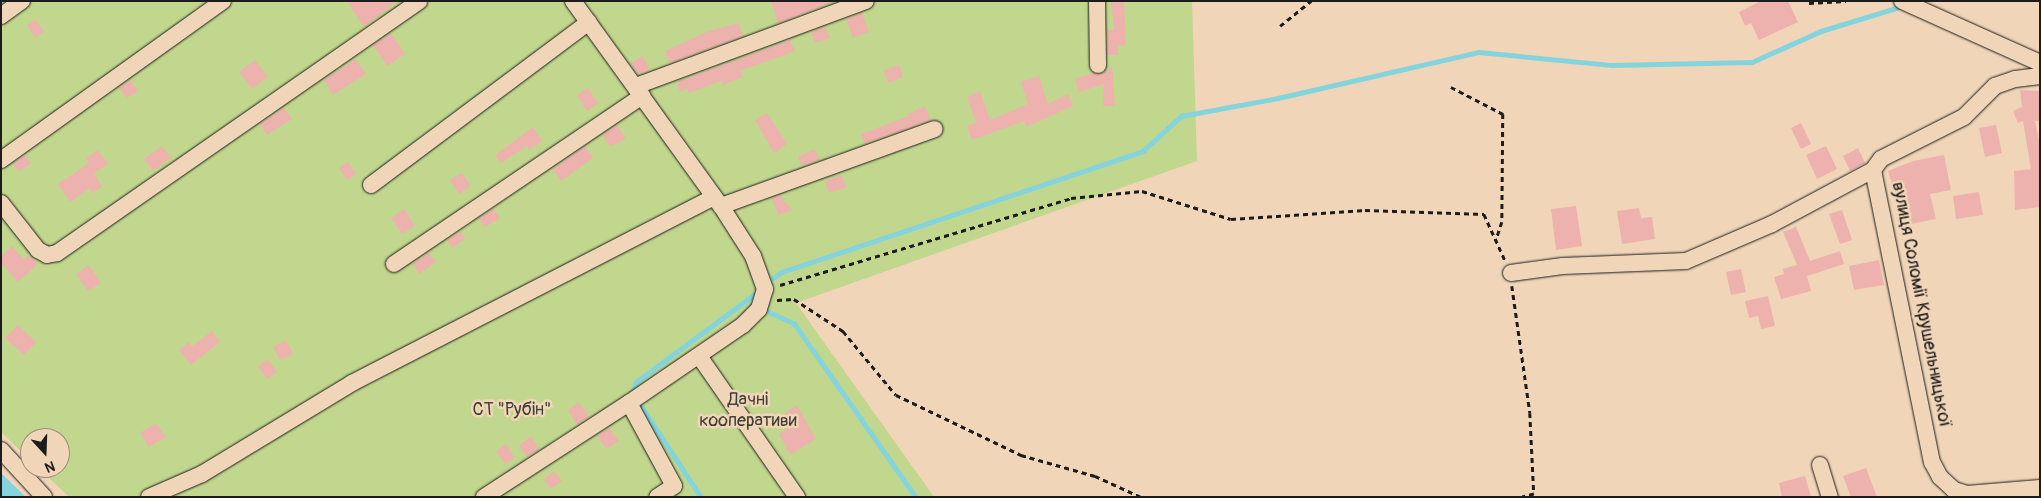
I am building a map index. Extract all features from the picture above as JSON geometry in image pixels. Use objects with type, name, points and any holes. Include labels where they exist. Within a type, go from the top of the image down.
[{"type":"street","points":[[1,16],[22,1]]},
{"type":"street","points":[[1,160],[223,1]]},
{"type":"street","points":[[1,203],[38,250],[47,255],[57,253],[419,1]]},
{"type":"street","points":[[484,497],[629,403],[752,318],[764,295],[753,256],[718,202],[573,1]]},
{"type":"street","points":[[394,264],[639,91],[866,1]]},
{"type":"street","points":[[1097,1],[1098,65]]},
{"type":"street","points":[[1902,1],[2040,63]]},
{"type":"street","points":[[371,185],[589,22]]},
{"type":"street","name":"вулиця Соломії Крушельницької","points":[[2040,76],[2015,79],[1995,86],[1964,117],[1881,159],[1873,170],[1932,462],[1940,478],[1954,490],[1968,495],[2040,488]]},
{"type":"street","points":[[149,497],[202,474],[352,383],[718,202],[936,129]]},
{"type":"street","points":[[1511,273],[1563,266],[1686,261],[1772,224],[1873,170]]},
{"type":"street","points":[[699,356],[797,497]]},
{"type":"street","points":[[629,403],[678,491],[657,497]]},
{"type":"street","points":[[1,450],[44,497]]},
{"type":"street","points":[[1820,465],[1830,497]]},
{"type":"path","points":[[1280,26],[1311,1]]},
{"type":"path","points":[[1809,3],[1846,1]]},
{"type":"path","points":[[1451,86],[1503,114],[1502,222],[1496,240]]},
{"type":"path","points":[[764,295],[1071,198],[1142,191],[1231,219],[1366,210],[1484,214],[1511,273],[1513,312],[1530,413],[1534,494],[1523,497]]},
{"type":"path","points":[[764,295],[794,299],[843,331],[896,394],[1021,455],[1095,476],[1141,497]]},
{"type":"green space","points":[[1,1],[1192,1],[1197,161],[796,303],[934,497],[69,497],[49,478],[70,478],[70,428],[20,428],[20,450],[1,432]]},
{"type":"water","points":[[1,473],[26,497],[1,497]]},
{"type":"building","points":[[347,1],[397,1],[364,27]]},
{"type":"building","points":[[771,1],[836,1],[778,23]]},
{"type":"building","points":[[1111,1],[1124,1],[1126,45],[1118,46],[1118,55],[1108,55],[1107,30],[1114,30]]},
{"type":"building","points":[[1761,1],[1788,1],[1798,22],[1759,40],[1751,23],[1745,26],[1739,12]]},
{"type":"building","points":[[862,13],[869,32],[853,38],[846,19]]},
{"type":"building","points":[[36,20],[44,32],[35,38],[27,25]]},
{"type":"building","points":[[739,23],[743,36],[670,63],[665,51],[709,31]]},
{"type":"building","points":[[825,27],[830,38],[815,43],[811,32]]},
{"type":"building","points":[[391,33],[405,54],[387,66],[373,45]]},
{"type":"building","points":[[790,40],[795,51],[740,71],[743,77],[723,85],[721,81],[689,93],[687,88],[680,92],[677,82]]},
{"type":"building","points":[[643,56],[650,70],[638,74],[630,63]]},
{"type":"building","points":[[356,59],[366,74],[333,95],[324,80]]},
{"type":"building","points":[[255,60],[268,77],[252,89],[239,72]]},
{"type":"building","points":[[899,65],[903,77],[888,83],[884,70]]},
{"type":"building","points":[[1112,66],[1115,106],[1103,106],[1104,84],[1079,92],[1075,79],[1093,73],[1103,74]]},
{"type":"building","points":[[1039,76],[1048,104],[1068,94],[1073,106],[1026,127],[1024,121],[972,140],[967,126],[976,122],[967,97],[980,91],[990,120],[1028,104],[1021,82]]},
{"type":"building","points":[[130,80],[138,91],[127,98],[119,88]]},
{"type":"building","points":[[588,88],[598,104],[587,111],[577,95]]},
{"type":"building","points":[[2020,90],[2040,91],[2040,121],[2035,121],[2040,145],[2040,207],[2015,210],[2014,171],[2031,169],[2023,121],[2018,123],[2013,111],[2022,107]]},
{"type":"building","points":[[925,106],[931,120],[864,144],[861,134],[909,116],[908,114]]},
{"type":"building","points":[[284,108],[292,119],[267,135],[260,124]]},
{"type":"building","points":[[767,113],[787,144],[774,153],[755,120]]},
{"type":"building","points":[[1801,123],[1811,144],[1801,149],[1791,128]]},
{"type":"building","points":[[617,125],[626,139],[610,146],[602,135]]},
{"type":"building","points":[[1996,125],[2002,153],[1985,157],[1979,128]]},
{"type":"building","points":[[533,127],[542,141],[529,150],[527,146],[501,163],[495,155]]},
{"type":"building","points":[[162,146],[171,158],[153,171],[144,159]]},
{"type":"building","points":[[585,146],[593,158],[561,181],[553,169]]},
{"type":"building","points":[[1826,146],[1837,169],[1817,179],[1806,155]]},
{"type":"building","points":[[1858,148],[1865,163],[1850,171],[1843,156]]},
{"type":"building","points":[[814,149],[820,160],[802,166],[798,157]]},
{"type":"building","points":[[98,150],[108,164],[94,173],[102,187],[92,193],[90,188],[70,202],[58,184],[89,163],[86,158]]},
{"type":"building","points":[[25,155],[31,163],[19,172],[13,164]]},
{"type":"building","points":[[1944,155],[1951,190],[1930,194],[1936,219],[1911,224],[1904,190],[1895,193],[1888,171],[1913,161]]},
{"type":"building","points":[[348,162],[356,174],[347,180],[339,168]]},
{"type":"building","points":[[462,173],[471,186],[459,194],[450,180]]},
{"type":"building","points":[[841,175],[847,187],[829,193],[825,181]]},
{"type":"building","points":[[1979,192],[1983,215],[1956,219],[1953,196]]},
{"type":"building","points":[[780,195],[792,210],[778,215],[772,198]]},
{"type":"building","points":[[1576,206],[1582,246],[1556,250],[1551,209]]},
{"type":"building","points":[[1639,208],[1641,218],[1652,217],[1655,239],[1622,244],[1617,211]]},
{"type":"building","points":[[404,209],[415,226],[402,234],[391,218]]},
{"type":"building","points":[[493,209],[500,218],[485,227],[479,219]]},
{"type":"building","points":[[1842,210],[1852,240],[1840,244],[1829,214]]},
{"type":"building","points":[[1796,227],[1810,261],[1840,251],[1844,264],[1807,276],[1811,291],[1781,299],[1774,277],[1784,274],[1783,269],[1797,265],[1783,232]]},
{"type":"building","points":[[460,232],[465,239],[452,248],[447,240]]},
{"type":"building","points":[[12,246],[24,260],[29,255],[38,264],[18,282],[1,263],[1,256]]},
{"type":"building","points":[[429,253],[436,262],[419,274],[413,263]]},
{"type":"building","points":[[1879,260],[1884,285],[1854,290],[1849,266]]},
{"type":"building","points":[[89,265],[101,283],[88,291],[76,274]]},
{"type":"building","points":[[1741,269],[1746,292],[1731,295],[1726,272]]},
{"type":"building","points":[[1768,296],[1775,326],[1761,329],[1758,316],[1749,318],[1745,301]]},
{"type":"building","points":[[18,325],[36,342],[24,355],[5,338]]},
{"type":"building","points":[[212,331],[220,342],[191,365],[179,350],[189,342],[192,346]]},
{"type":"building","points":[[286,340],[293,354],[280,360],[273,347]]},
{"type":"building","points":[[268,359],[277,372],[267,379],[258,366]]},
{"type":"building","points":[[579,402],[589,416],[577,425],[568,410]]},
{"type":"building","points":[[797,405],[816,439],[790,455],[779,434],[788,428],[780,417]]},
{"type":"building","points":[[156,423],[166,437],[149,447],[140,433]]},
{"type":"building","points":[[609,428],[619,441],[606,449],[597,436]]},
{"type":"building","points":[[531,437],[539,449],[527,457],[519,445]]},
{"type":"building","points":[[506,444],[515,458],[505,464],[496,451]]},
{"type":"building","points":[[1866,468],[1877,497],[1851,497],[1843,476]]},
{"type":"building","points":[[554,471],[562,481],[551,489],[544,479]]},
{"type":"building","points":[[1805,476],[1811,497],[1782,497],[1779,483]]},
{"type":"waterway","points":[[773,278],[782,272],[1143,151],[1181,116],[1278,98],[1479,52],[1612,65],[1752,62],[1821,31],[1903,6]]},
{"type":"waterway","points":[[633,391],[636,382],[755,294]]},
{"type":"waterway","points":[[769,312],[794,323],[916,497]]},
{"type":"waterway","points":[[640,404],[701,497]]},
{"type":"park label","name":"СТ \"Рубін\"","points":[[512,410]]},
{"type":"park label","name":"Дачні кооперативи","points":[[748,411]]}]
